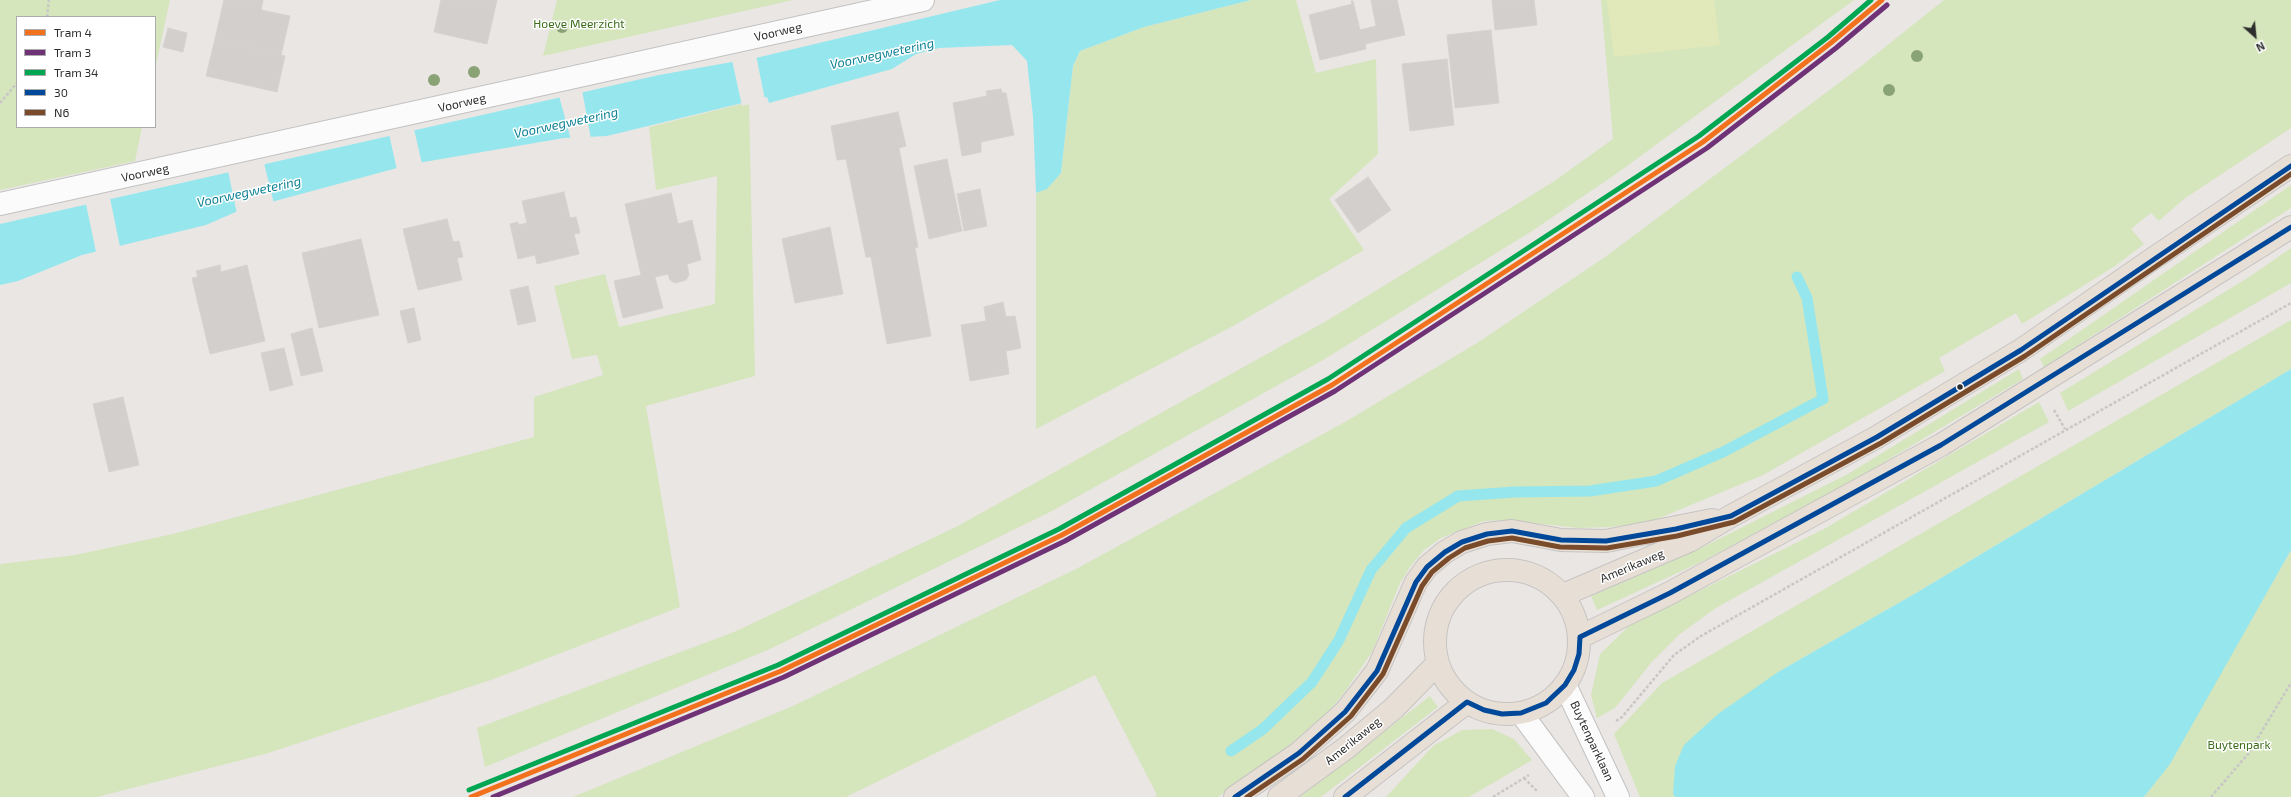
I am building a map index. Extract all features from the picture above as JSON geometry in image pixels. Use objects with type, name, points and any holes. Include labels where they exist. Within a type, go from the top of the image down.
[{"type":"main road","name":"Amerikaweg","points":[[1563,595],[1689,541],[1731,516],[1846,454],[2021,350],[2291,166]]},
{"type":"main road","points":[[1580,636],[1677,589],[1941,445],[2291,227]]},
{"type":"main road","points":[[1235,797],[1299,753],[1345,712],[1377,671],[1406,599],[1426,567],[1462,542],[1487,534],[1512,531],[1561,540],[1606,541],[1676,529],[1731,516]]},
{"type":"main road","points":[[1510,570],[1539,577],[1563,595],[1572,608],[1580,636],[1579,654],[1574,670],[1566,685],[1546,703],[1521,713],[1502,714],[1484,710],[1467,702],[1449,684],[1438,662],[1435,647],[1439,618],[1446,604],[1467,582],[1495,571],[1510,570]]},
{"type":"main road","name":"Amerikaweg","points":[[1279,797],[1346,748],[1388,713],[1438,662]]},
{"type":"main road","points":[[1345,797],[1467,702]]},
{"type":"street","name":"Voorweg","points":[[0,204],[923,0]]},
{"type":"street","name":"Buytenparklaan","points":[[1566,685],[1618,797]]},
{"type":"street","points":[[1521,713],[1583,797]]},
{"type":"path","points":[[47,16],[49,0]]},
{"type":"path","points":[[0,103],[16,84]]},
{"type":"path","points":[[1590,737],[1622,718],[1674,655],[1701,636],[2291,303]]},
{"type":"path","points":[[2211,797],[2248,754],[2291,682]]},
{"type":"path","points":[[1493,797],[1555,759]]},
{"type":"path","points":[[1524,778],[1544,797]]},
{"type":"green space","points":[[0,0],[170,0],[156,64],[156,16],[16,16],[16,128],[142,128],[135,161],[0,190]]},
{"type":"green space","name":"Hoeve Meerzicht","points":[[557,0],[793,0],[543,56]]},
{"type":"green space","points":[[1251,0],[1296,0],[1316,73],[1376,59],[1378,154],[1329,199],[1364,250],[1235,325],[1036,429],[1036,193],[1047,189],[1061,173],[1073,66],[1080,51],[1144,27]]},
{"type":"green space","points":[[1601,0],[1854,0],[1616,174],[1532,231],[1323,360],[1050,512],[770,649],[485,767],[477,728],[734,632],[956,527],[1328,320],[1553,182],[1613,139]]},
{"type":"green space","points":[[1607,0],[1714,0],[1720,45],[1614,57]]},
{"type":"green space","points":[[1944,0],[2291,0],[2291,128],[2184,199],[2159,221],[2151,213],[2131,229],[2144,244],[2115,266],[2022,324],[2016,313],[1939,358],[1945,371],[1763,475],[1650,522],[1611,527],[1579,528],[1506,520],[1484,521],[1441,538],[1424,550],[1410,567],[1400,583],[1372,652],[1344,693],[1328,712],[1283,751],[1218,797],[1154,797],[1157,795],[1095,675],[846,797],[573,797],[793,706],[1076,569],[1345,422],[1477,343],[1605,257],[1855,71]]},
{"type":"green space","points":[[749,102],[755,376],[646,406],[680,607],[491,680],[265,754],[97,797],[0,797],[0,564],[75,555],[173,534],[534,437],[534,397],[603,375],[597,355],[572,359],[554,286],[605,274],[619,327],[715,304],[717,176],[656,190],[649,127]]},
{"type":"green space","points":[[2291,185],[2291,208],[2044,367],[2040,359]]},
{"type":"green space","points":[[2291,248],[2291,283],[2068,411],[2060,393],[2249,277]]},
{"type":"green space","points":[[2291,320],[2291,369],[1916,593],[1778,672],[1673,794],[1675,797],[1640,797],[1614,734],[1662,683]]},
{"type":"green space","points":[[2019,369],[2023,379],[1851,482],[1701,562],[1597,610],[1591,596],[1701,548],[1848,474]]},
{"type":"green space","points":[[2039,402],[2049,422],[1716,608],[1680,634],[1651,663],[1615,708],[1597,718],[1591,695],[1600,654],[1629,626],[1824,529]]},
{"type":"green space","name":"Buytenpark","points":[[2291,550],[2291,797],[2144,797],[2163,772]]},
{"type":"green space","points":[[1430,696],[1438,707],[1321,797],[1300,797]]},
{"type":"green space","points":[[1492,729],[1514,739],[1532,760],[1469,797],[1386,797],[1433,746],[1462,730]]},
{"type":"water","name":"Voorwegwetering","points":[[1000,0],[1251,0],[1144,27],[1080,51],[1073,66],[1061,173],[1047,189],[1036,193],[1033,117],[1027,61],[1012,45],[939,48],[916,54],[892,69],[769,103],[767,97],[607,136],[564,138],[412,164],[238,211],[206,225],[82,255],[18,281],[0,285],[0,224],[659,75],[760,57]]},
{"type":"water","points":[[2291,369],[2291,550],[2170,764],[2144,797],[1675,797],[1673,794],[1675,766],[1684,745],[1718,714],[1778,672],[1916,593]]},
{"type":"pier","points":[[756,55],[765,100],[742,106],[732,60]]},
{"type":"pier","points":[[582,90],[591,139],[571,140],[559,96]]},
{"type":"pier","points":[[414,129],[422,164],[397,170],[389,134]]},
{"type":"pier","points":[[264,163],[274,204],[237,214],[228,171]]},
{"type":"pier","points":[[110,198],[120,247],[96,252],[86,204]]},
{"type":"building","points":[[224,0],[263,0],[261,10],[290,16],[281,55],[215,39]]},
{"type":"building","points":[[441,0],[497,0],[487,44],[434,32]]},
{"type":"building","points":[[1371,0],[1397,0],[1405,35],[1365,44],[1366,49],[1320,60],[1309,15],[1352,4],[1351,1],[1353,1],[1360,30],[1376,26]]},
{"type":"building","points":[[1492,0],[1534,0],[1537,25],[1495,30]]},
{"type":"building","points":[[168,28],[187,33],[183,52],[163,47]]},
{"type":"building","points":[[1491,30],[1499,103],[1455,108],[1447,35]]},
{"type":"building","points":[[215,39],[285,56],[277,92],[206,76]]},
{"type":"building","points":[[1447,59],[1454,125],[1410,131],[1402,64]]},
{"type":"building","points":[[1001,89],[1002,93],[1006,93],[1014,135],[981,142],[981,152],[962,156],[953,103],[987,96],[986,91]]},
{"type":"building","points":[[898,112],[906,146],[899,148],[918,247],[915,248],[931,336],[887,344],[871,257],[866,257],[846,159],[837,160],[831,126]]},
{"type":"building","points":[[947,159],[962,231],[929,239],[914,166]]},
{"type":"building","points":[[1368,177],[1391,210],[1358,233],[1335,200]]},
{"type":"building","points":[[980,189],[987,226],[964,231],[957,194]]},
{"type":"building","points":[[564,192],[570,218],[576,217],[580,233],[574,234],[579,254],[537,264],[535,255],[518,259],[510,224],[518,222],[518,225],[527,223],[522,201]]},
{"type":"building","points":[[671,193],[678,224],[692,220],[701,260],[687,264],[689,275],[686,280],[675,283],[670,280],[668,274],[655,277],[663,308],[623,318],[614,281],[641,275],[625,204]]},
{"type":"building","points":[[447,219],[453,242],[459,241],[463,257],[457,258],[462,280],[418,290],[403,229]]},
{"type":"building","points":[[830,227],[843,294],[795,303],[782,239]]},
{"type":"building","points":[[361,239],[379,315],[319,328],[302,253]]},
{"type":"building","points":[[220,265],[221,272],[247,265],[265,341],[210,354],[192,278],[198,277],[196,271]]},
{"type":"building","points":[[528,286],[536,321],[518,325],[510,290]]},
{"type":"building","points":[[1003,302],[1006,317],[1015,316],[1021,348],[1006,351],[1009,374],[970,381],[961,325],[986,321],[984,307]]},
{"type":"building","points":[[414,308],[421,340],[408,343],[400,311]]},
{"type":"building","points":[[312,328],[323,371],[301,376],[291,334]]},
{"type":"building","points":[[284,348],[293,385],[270,391],[261,353]]},
{"type":"building","points":[[123,397],[139,465],[109,472],[93,404]]},
{"type":"waterway","points":[[1231,751],[1263,729],[1312,682],[1339,640],[1371,570],[1406,528],[1458,496],[1514,492],[1590,491],[1656,481],[1723,452],[1823,399],[1807,298],[1797,277]]},
{"type":"tram line","name":"34","points":[[469,790],[778,665],[1059,529],[1328,379],[1699,136],[1828,37],[1871,0]]},
{"type":"tram line","name":"4","points":[[471,797],[781,671],[1062,535],[1332,385],[1703,142],[1832,42],[1882,0]]},
{"type":"tram line","name":"3","points":[[493,797],[784,677],[1065,541],[1335,391],[1707,148],[1836,48],[1887,5]]},
{"type":"transit line","name":"30","points":[[1235,797],[1299,753],[1345,712],[1377,671],[1416,582],[1427,567],[1445,552],[1462,542],[1487,534],[1512,531],[1561,540],[1606,541],[1676,529],[1731,516],[1877,437],[2021,350],[2291,166]]},
{"type":"transit line","name":"N6","points":[[1247,797],[1303,759],[1351,716],[1383,674],[1422,586],[1432,572],[1449,558],[1465,548],[1488,541],[1512,538],[1560,547],[1607,548],[1677,536],[1734,522],[1881,443],[2025,356],[2291,174]]},
{"type":"transit line","name":"30","points":[[1345,797],[1467,702],[1484,710],[1502,714],[1521,713],[1546,703],[1565,685],[1574,670],[1579,654],[1580,637],[1670,593],[1941,445],[2291,227]]}]
